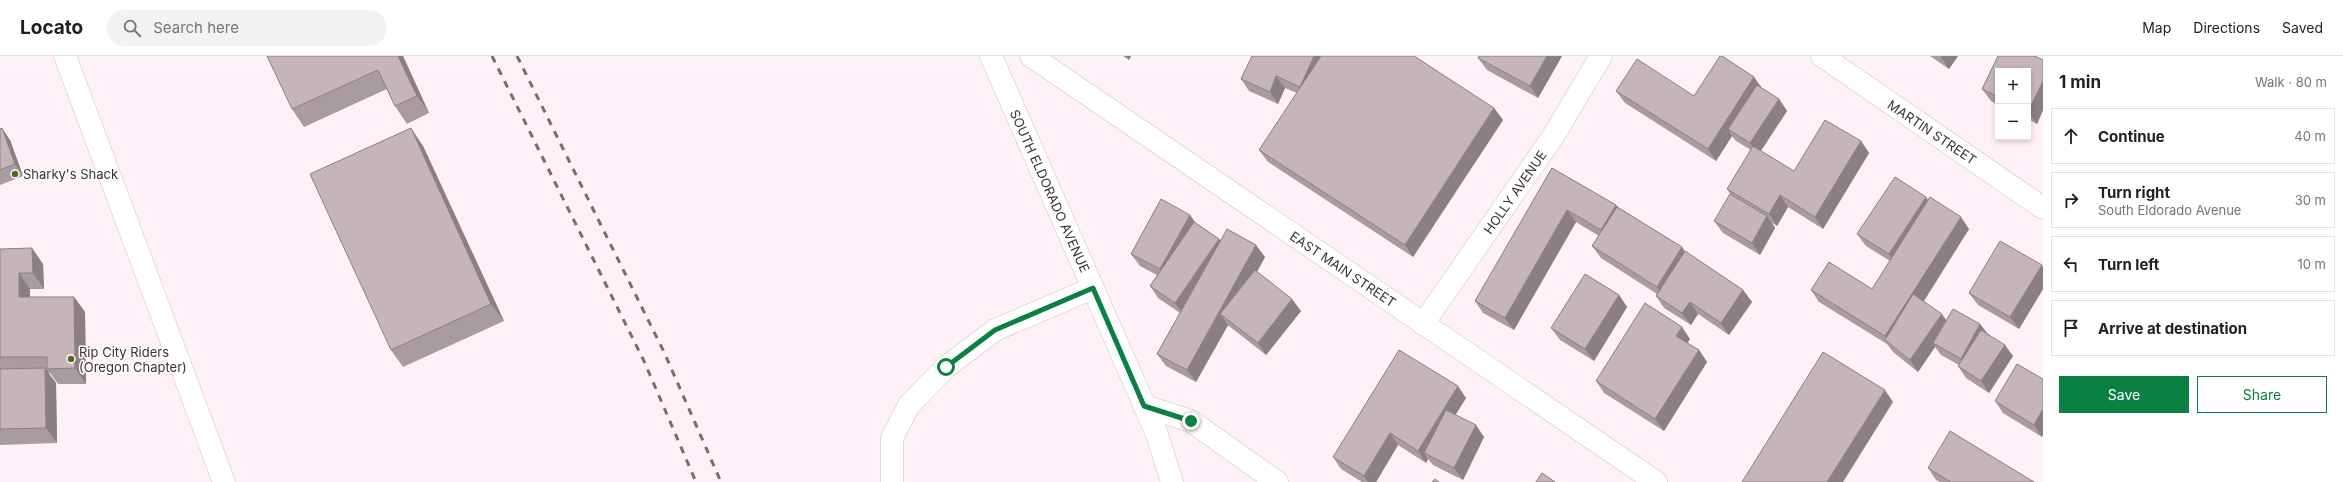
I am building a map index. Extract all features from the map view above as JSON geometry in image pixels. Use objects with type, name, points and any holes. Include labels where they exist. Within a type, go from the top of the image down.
[{"type":"street","points":[[65,56],[224,482]]},
{"type":"street","name":"SOUTH ELDORADO AVENUE","points":[[991,56],[1156,432],[1172,482]]},
{"type":"street","name":"EAST MAIN STREET","points":[[1030,56],[1656,482]]},
{"type":"street","name":"HOLLY AVENUE","points":[[1423,324],[1552,138],[1601,56]]},
{"type":"street","name":"MARTIN STREET","points":[[1822,56],[2043,208]]},
{"type":"street","points":[[892,482],[892,438],[909,405],[946,367],[995,330],[1093,288]]},
{"type":"street","points":[[1144,406],[1191,421],[1277,482]]},
{"type":"building","points":[[267,56],[398,56],[417,96],[395,106],[378,70],[292,109]]},
{"type":"building","points":[[1252,56],[1314,56],[1300,87],[1276,76],[1270,92],[1241,79]]},
{"type":"building","points":[[1321,56],[1414,56],[1494,108],[1405,245],[1259,150]]},
{"type":"building","points":[[1479,56],[1547,56],[1530,86],[1478,58]]},
{"type":"building","points":[[1720,56],[1754,77],[1708,149],[1616,91],[1637,59],[1694,96]]},
{"type":"building","points":[[1998,56],[2035,56],[2043,60],[2043,81],[2031,106],[2031,68],[1995,68],[1995,96],[1982,89]]},
{"type":"building","points":[[1757,85],[1779,99],[1750,143],[1728,129]]},
{"type":"building","points":[[1825,120],[1861,141],[1815,217],[1780,195],[1769,214],[1727,189],[1753,146],[1794,171]]},
{"type":"building","points":[[2,128],[15,164],[0,170],[0,129]]},
{"type":"building","points":[[411,128],[491,304],[391,350],[310,174]]},
{"type":"building","points":[[1552,168],[1616,205],[1601,230],[1567,210],[1505,318],[1475,301]]},
{"type":"building","points":[[1895,177],[1926,197],[1889,254],[1857,234]]},
{"type":"building","points":[[1730,194],[1767,216],[1752,243],[1714,221]]},
{"type":"building","points":[[1930,197],[1961,217],[1885,336],[1811,290],[1829,262],[1872,289]]},
{"type":"building","points":[[1161,199],[1190,215],[1160,269],[1131,254]]},
{"type":"building","points":[[1617,207],[1682,247],[1657,287],[1592,246]]},
{"type":"building","points":[[1194,222],[1219,239],[1175,303],[1150,286]]},
{"type":"building","points":[[1227,229],[1256,245],[1187,370],[1157,354]]},
{"type":"building","points":[[2000,241],[2042,265],[2010,317],[1969,293]]},
{"type":"building","points":[[32,248],[33,273],[19,273],[19,297],[74,297],[75,368],[47,369],[47,357],[0,357],[0,249]]},
{"type":"building","points":[[1685,251],[1743,290],[1721,323],[1690,302],[1682,313],[1656,296]]},
{"type":"building","points":[[1255,270],[1292,299],[1258,343],[1220,314]]},
{"type":"building","points":[[1585,274],[1619,295],[1585,349],[1551,328]]},
{"type":"building","points":[[1913,294],[1942,314],[1910,360],[1885,340]]},
{"type":"building","points":[[1645,303],[1682,327],[1676,336],[1699,350],[1655,419],[1596,381]]},
{"type":"building","points":[[1953,309],[1980,324],[1961,359],[1933,343]]},
{"type":"building","points":[[1981,330],[2005,345],[1981,381],[1958,366]]},
{"type":"building","points":[[1399,350],[1458,386],[1418,451],[1390,433],[1364,476],[1333,457]]},
{"type":"building","points":[[1823,352],[1885,390],[1827,482],[1742,482]]},
{"type":"building","points":[[2017,364],[2043,379],[2043,409],[2034,425],[1995,401]]},
{"type":"building","points":[[45,368],[46,428],[0,429],[0,369]]},
{"type":"building","points":[[1446,410],[1476,425],[1454,468],[1424,453]]},
{"type":"building","points":[[1950,431],[2034,482],[1951,482],[1928,468]]},
{"type":"building","points":[[1542,473],[1555,482],[1536,482]]},
{"type":"building","points":[[1435,479],[1439,482],[1432,482]]},
{"type":"railway","points":[[492,56],[644,361],[696,482]]},
{"type":"railway","points":[[517,56],[664,352],[721,482]]},
{"type":"place","name":"Sharky's Shack","points":[[15,174]]},
{"type":"place","name":"Rip City Riders (Oregon Chapter)","points":[[71,359]]},
{"type":"route","points":[[946,367],[995,330],[1093,288],[1144,406],[1191,421]]}]
